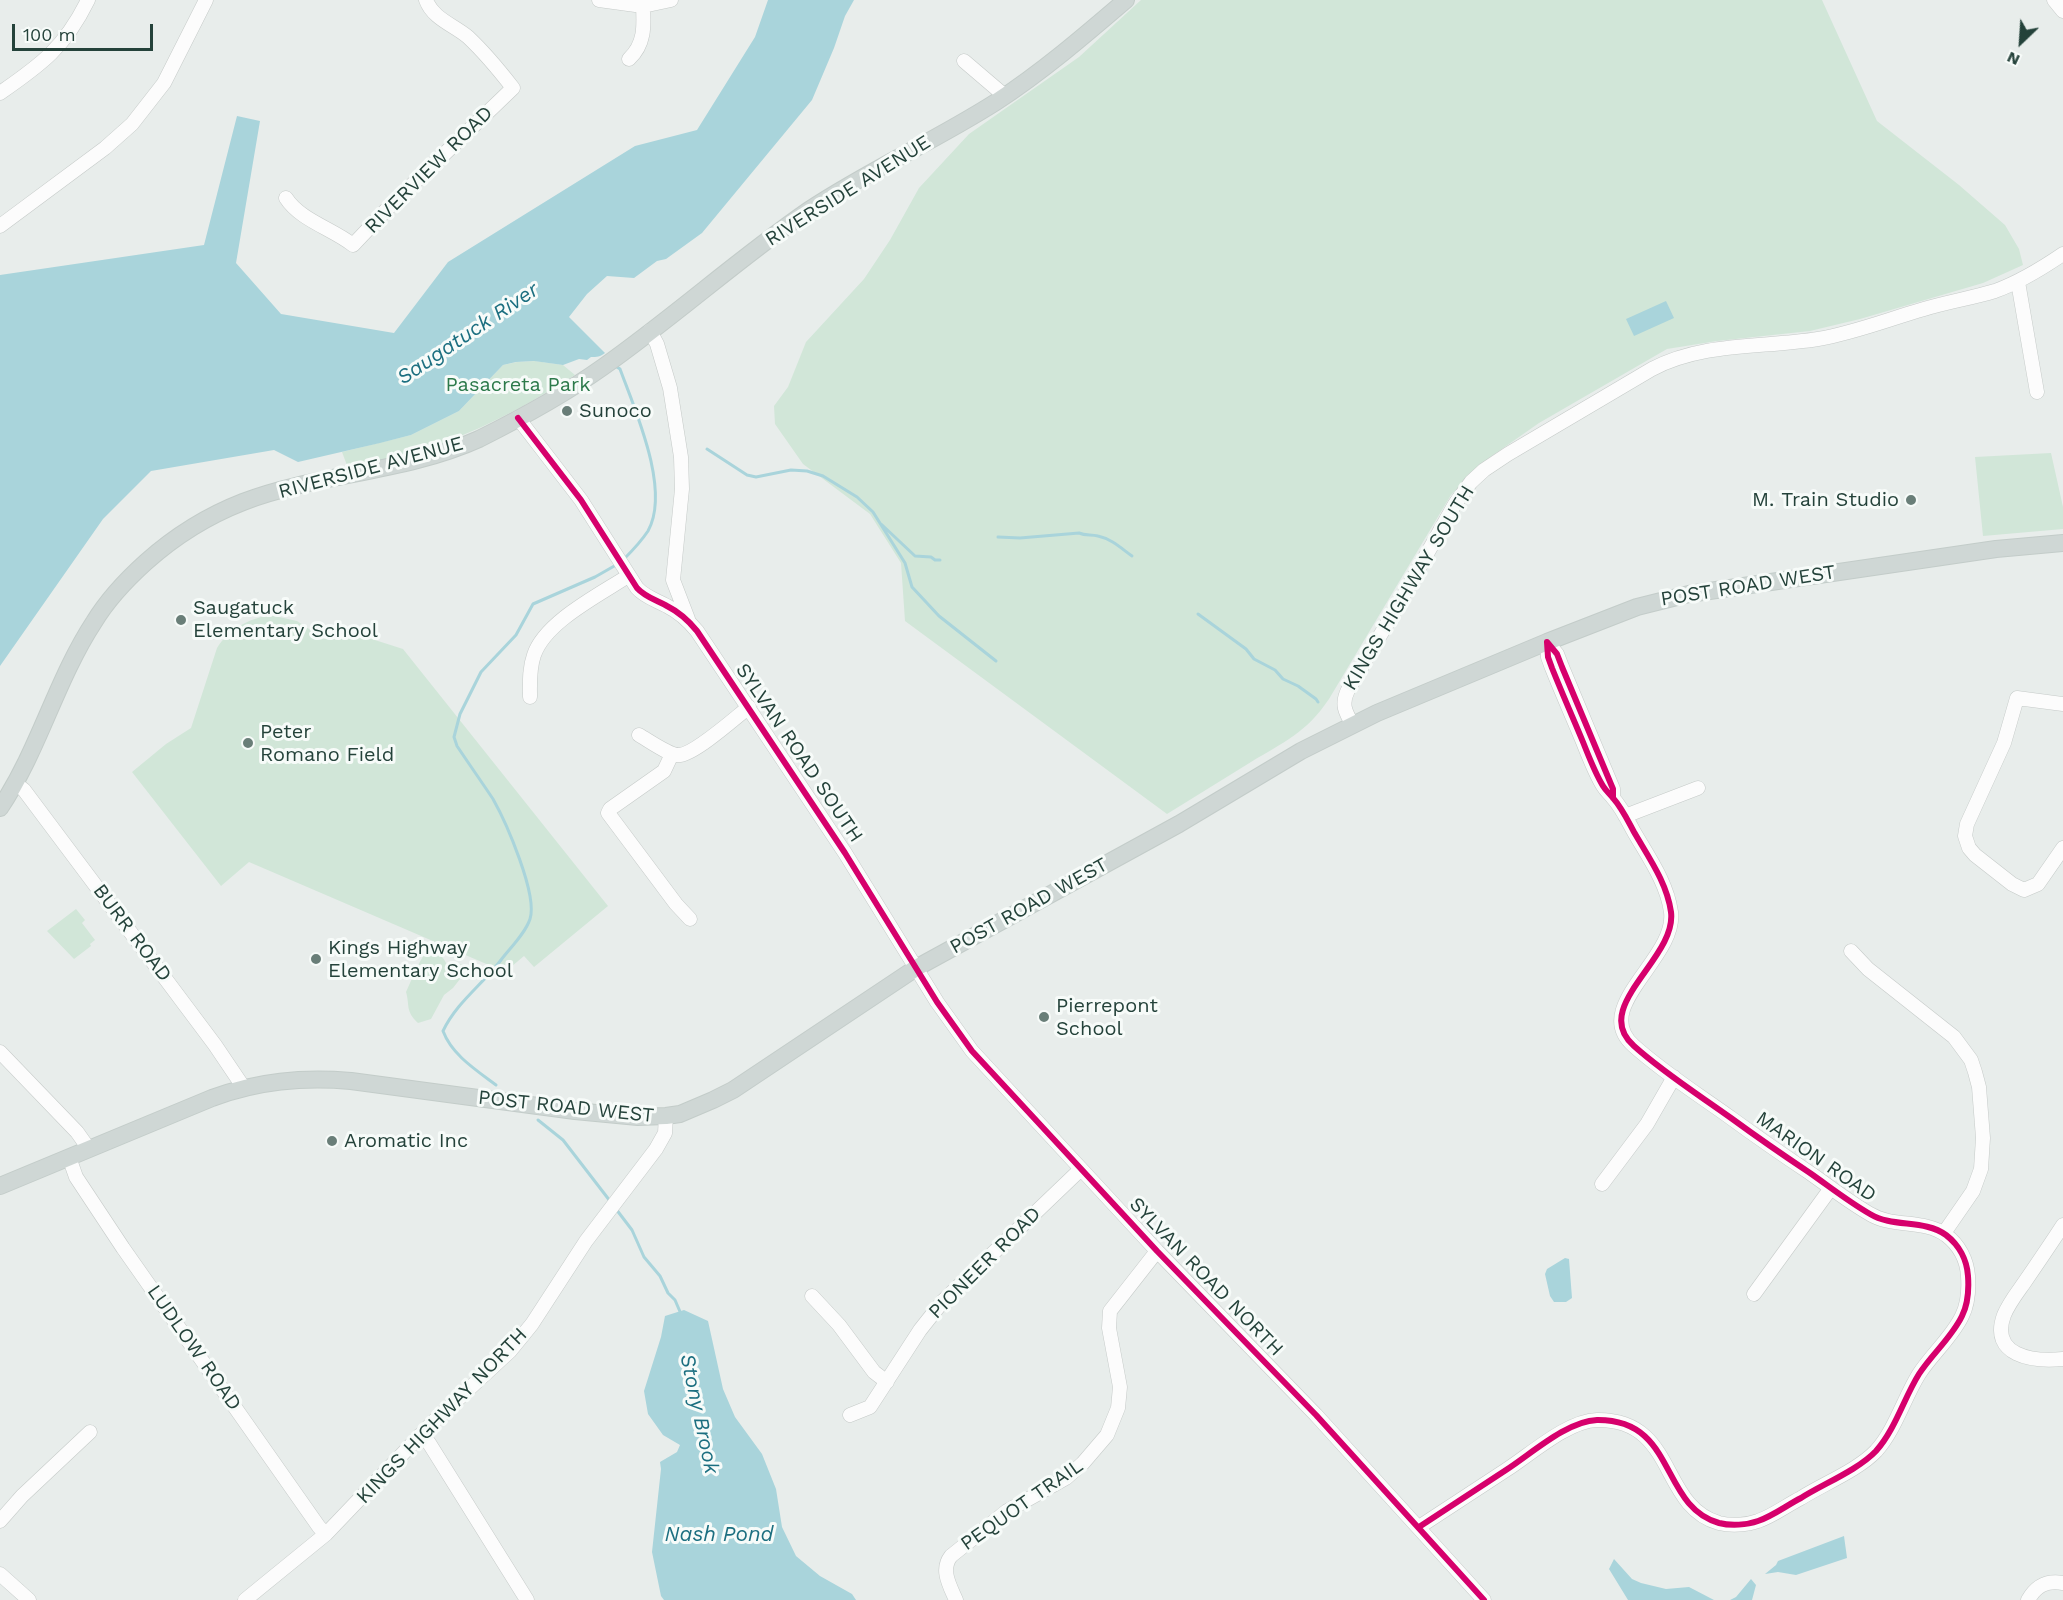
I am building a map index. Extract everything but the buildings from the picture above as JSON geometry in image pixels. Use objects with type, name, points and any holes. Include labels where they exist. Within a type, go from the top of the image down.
[{"type":"main road","name":"RIVERSIDE AVENUE","points":[[0,808],[15,783],[71,664],[96,618],[128,579],[178,537],[202,522],[244,502],[289,489],[432,456],[472,442],[518,418],[611,362],[749,254],[810,210],[1005,96],[1057,58],[1126,0]]},
{"type":"main road","name":"POST ROAD WEST","points":[[0,1186],[212,1098],[244,1088],[287,1080],[329,1079],[385,1085],[595,1114],[666,1116],[691,1110],[733,1090],[916,968],[1135,848],[1292,757],[1353,724],[1547,642],[1637,607],[1689,594],[1996,549],[2063,543]]},
{"type":"street","points":[[0,93],[36,68],[54,51],[68,34],[88,0]]},
{"type":"street","points":[[0,226],[105,148],[138,117],[164,83],[206,0]]},
{"type":"street","name":"RIVERVIEW ROAD","points":[[286,198],[294,208],[353,245],[389,207],[513,88],[466,35],[430,10],[426,0]]},
{"type":"street","points":[[599,0],[643,6],[671,0]]},
{"type":"street","points":[[2054,0],[2063,11]]},
{"type":"street","points":[[629,59],[637,52],[641,42],[644,27],[643,6]]},
{"type":"street","points":[[964,61],[1005,96]]},
{"type":"street","name":"KINGS HIGHWAY SOUTH","points":[[1353,724],[1344,708],[1348,690],[1459,498],[1476,477],[1500,459],[1652,369],[1677,357],[1710,350],[1792,342],[1840,334],[1930,307],[1994,291],[2035,273],[2063,254]]},
{"type":"street","points":[[2018,282],[2037,392]]},
{"type":"street","points":[[650,332],[657,344],[670,388],[682,472],[673,580],[688,619]]},
{"type":"street","name":"SYLVAN ROAD SOUTH","points":[[518,418],[581,500],[642,594],[688,619],[851,862],[916,968]]},
{"type":"street","points":[[530,697],[530,669],[534,654],[544,636],[625,571]]},
{"type":"street","name":"SYLVAN ROAD SOUTH","points":[[625,571],[647,592],[657,596],[666,592],[673,580]]},
{"type":"street","name":"MARION ROAD","points":[[1547,642],[1557,654],[1613,789],[1613,798],[1660,878],[1669,900],[1672,919],[1663,947],[1620,1013],[1621,1026],[1631,1044],[1781,1155],[1875,1218],[1928,1227],[1944,1233]]},
{"type":"street","points":[[2063,704],[2018,698],[2004,742],[1965,830],[1967,843],[1975,855],[2012,884],[2024,890],[2038,884],[2063,848]]},
{"type":"street","points":[[639,735],[672,754],[681,755],[694,749],[749,707]]},
{"type":"street","points":[[672,754],[664,771],[610,809],[608,813],[676,904],[690,919]]},
{"type":"street","name":"BURR ROAD","points":[[15,783],[24,790],[96,884],[228,1062],[244,1088]]},
{"type":"street","points":[[1625,816],[1698,788]]},
{"type":"street","points":[[1419,1527],[1541,1446],[1576,1425],[1591,1420],[1618,1423],[1640,1432],[1651,1441],[1694,1510],[1718,1523],[1748,1524],[1766,1518],[1876,1451],[1921,1372],[1959,1321],[1967,1302],[1968,1269],[1960,1250],[1944,1233],[1973,1191],[1981,1169],[1983,1138],[1976,1072],[1964,1047],[1868,969],[1851,951]]},
{"type":"street","name":"SYLVAN ROAD NORTH","points":[[916,968],[952,1025],[972,1051],[1157,1251],[1309,1408],[1484,1600]]},
{"type":"street","points":[[0,1053],[77,1132],[89,1149]]},
{"type":"street","points":[[1602,1184],[1647,1124],[1674,1077]]},
{"type":"street","name":"KINGS HIGHWAY NORTH","points":[[245,1600],[326,1534],[419,1436],[505,1357],[519,1341],[569,1265],[661,1142],[665,1133],[666,1116]]},
{"type":"street","name":"LUDLOW ROAD","points":[[69,1157],[76,1177],[127,1253],[326,1534]]},
{"type":"street","name":"PIONEER ROAD","points":[[850,1415],[870,1407],[920,1330],[943,1301],[1081,1169]]},
{"type":"street","points":[[1754,1294],[1831,1188]]},
{"type":"street","points":[[2063,1225],[2008,1307],[2001,1328],[2004,1342],[2011,1351],[2038,1360],[2063,1359]]},
{"type":"street","name":"PEQUOT TRAIL","points":[[956,1600],[946,1574],[945,1564],[951,1556],[1007,1511],[1066,1478],[1083,1463],[1107,1435],[1118,1408],[1120,1387],[1109,1328],[1110,1311],[1157,1251]]},
{"type":"street","points":[[812,1296],[839,1324],[874,1372],[887,1382]]},
{"type":"street","points":[[0,1521],[22,1496],[90,1432]]},
{"type":"street","points":[[419,1436],[429,1443],[527,1600]]},
{"type":"street","points":[[0,1574],[29,1600]]},
{"type":"street","points":[[2028,1600],[2035,1589],[2042,1585],[2063,1582]]},
{"type":"green space","points":[[1141,0],[1822,0],[1877,121],[1959,185],[2005,225],[2019,249],[2023,265],[1983,283],[1860,319],[1810,331],[1667,349],[1539,423],[1489,458],[1451,495],[1329,699],[1312,720],[1284,742],[1167,814],[905,621],[901,563],[870,514],[803,464],[775,424],[774,406],[788,387],[806,342],[864,279],[890,240],[919,188],[969,134],[1079,57]]},
{"type":"green space","name":"Pasacreta Park","points":[[535,361],[563,365],[575,375],[538,398],[480,428],[440,444],[348,468],[342,452],[411,435],[459,411],[503,365]]},
{"type":"green space","points":[[2051,453],[2063,507],[2063,529],[1983,536],[1975,457]]},
{"type":"green space","points":[[270,615],[297,621],[324,639],[353,633],[403,649],[608,906],[534,967],[524,956],[505,972],[249,862],[221,886],[132,772],[166,744],[191,728],[217,648],[227,635],[254,619]]},
{"type":"green space","points":[[76,909],[85,920],[82,923],[95,940],[74,959],[47,931]]},
{"type":"green space","points":[[426,951],[438,954],[446,963],[466,965],[467,970],[453,988],[444,995],[431,1019],[418,1023],[410,1011],[406,992],[414,974],[412,968],[417,967]]},
{"type":"water","name":"Saugatuck River","points":[[768,0],[854,0],[845,16],[812,100],[702,233],[666,259],[657,261],[634,278],[607,276],[587,294],[569,317],[605,353],[563,365],[534,361],[503,365],[459,411],[411,435],[298,462],[274,450],[151,471],[103,519],[0,666],[0,275],[204,245],[237,116],[260,121],[236,263],[281,314],[394,333],[448,262],[635,146],[697,130],[755,37]]},
{"type":"water","points":[[1666,301],[1674,318],[1634,336],[1626,319]]},
{"type":"water","points":[[1565,1258],[1569,1259],[1572,1298],[1566,1302],[1554,1302],[1550,1296],[1545,1274],[1547,1269]]},
{"type":"water","name":"Nash Pond","points":[[684,1310],[708,1321],[723,1389],[735,1417],[762,1454],[776,1489],[782,1527],[796,1556],[820,1576],[852,1594],[856,1600],[664,1600],[661,1596],[652,1552],[660,1462],[677,1452],[680,1445],[663,1435],[648,1414],[644,1391],[661,1337],[665,1316]]},
{"type":"water","points":[[1844,1536],[1847,1558],[1796,1575],[1778,1572],[1765,1574],[1778,1561]]},
{"type":"water","points":[[1614,1559],[1632,1579],[1641,1583],[1666,1589],[1689,1587],[1714,1600],[1628,1600],[1609,1569]]},
{"type":"water","points":[[1751,1579],[1756,1585],[1752,1600],[1730,1600],[1736,1597]]},
{"type":"waterway","name":"Stony Brook","points":[[614,365],[620,369],[642,427],[653,473],[655,494],[654,514],[648,531],[624,559]]},
{"type":"waterway","points":[[707,449],[747,475],[756,477],[791,470],[807,471],[823,476],[857,497],[873,512],[905,563],[912,587],[939,616],[996,661]]},
{"type":"waterway","points":[[881,524],[915,556],[940,560]]},
{"type":"waterway","points":[[998,537],[1020,538],[1079,533],[1095,535],[1108,539],[1132,556]]},
{"type":"waterway","name":"Stony Brook","points":[[496,1085],[458,1055],[443,1031],[462,1002],[494,969],[521,935],[528,925],[531,908],[525,877],[505,824],[493,799],[457,746],[454,737],[460,714],[481,672],[516,635],[533,604],[595,577],[616,565]]},
{"type":"waterway","points":[[1198,614],[1246,649],[1254,659],[1275,670],[1283,679],[1298,686],[1318,702]]},
{"type":"waterway","name":"Stony Brook","points":[[538,1120],[563,1140],[610,1201]]},
{"type":"waterway","name":"Stony Brook","points":[[616,1209],[632,1230],[644,1257],[660,1276],[681,1314]]},
{"type":"cycle path","points":[[518,418],[581,500],[637,588],[647,596],[671,608],[697,631],[845,853],[937,1002],[972,1051],[1157,1251],[1316,1415],[1484,1600]]},
{"type":"cycle path","points":[[1419,1527],[1550,1439],[1574,1426],[1597,1420],[1623,1423],[1641,1433],[1655,1448],[1686,1500],[1700,1514],[1729,1525],[1764,1519],[1850,1471],[1876,1451],[1889,1433],[1919,1374],[1953,1331],[1966,1307],[1968,1297],[1966,1264],[1951,1239],[1937,1230],[1888,1221],[1862,1209],[1669,1075],[1634,1046],[1623,1031],[1622,1015],[1628,999],[1661,947],[1669,930],[1671,912],[1669,901],[1657,871],[1622,810],[1604,788],[1595,770],[1552,668],[1548,657],[1547,642],[1557,654],[1613,789],[1613,798]]},
{"type":"place","name":"Sunoco","points":[[567,411]]},
{"type":"place","name":"M. Train Studio","points":[[1911,500]]},
{"type":"place","name":"Saugatuck Elementary School","points":[[181,620]]},
{"type":"place","name":"Peter Romano Field","points":[[248,743]]},
{"type":"place","name":"Kings Highway Elementary School","points":[[316,959]]},
{"type":"place","name":"Pierrepont School","points":[[1044,1017]]},
{"type":"place","name":"Aromatic Inc","points":[[332,1141]]}]
